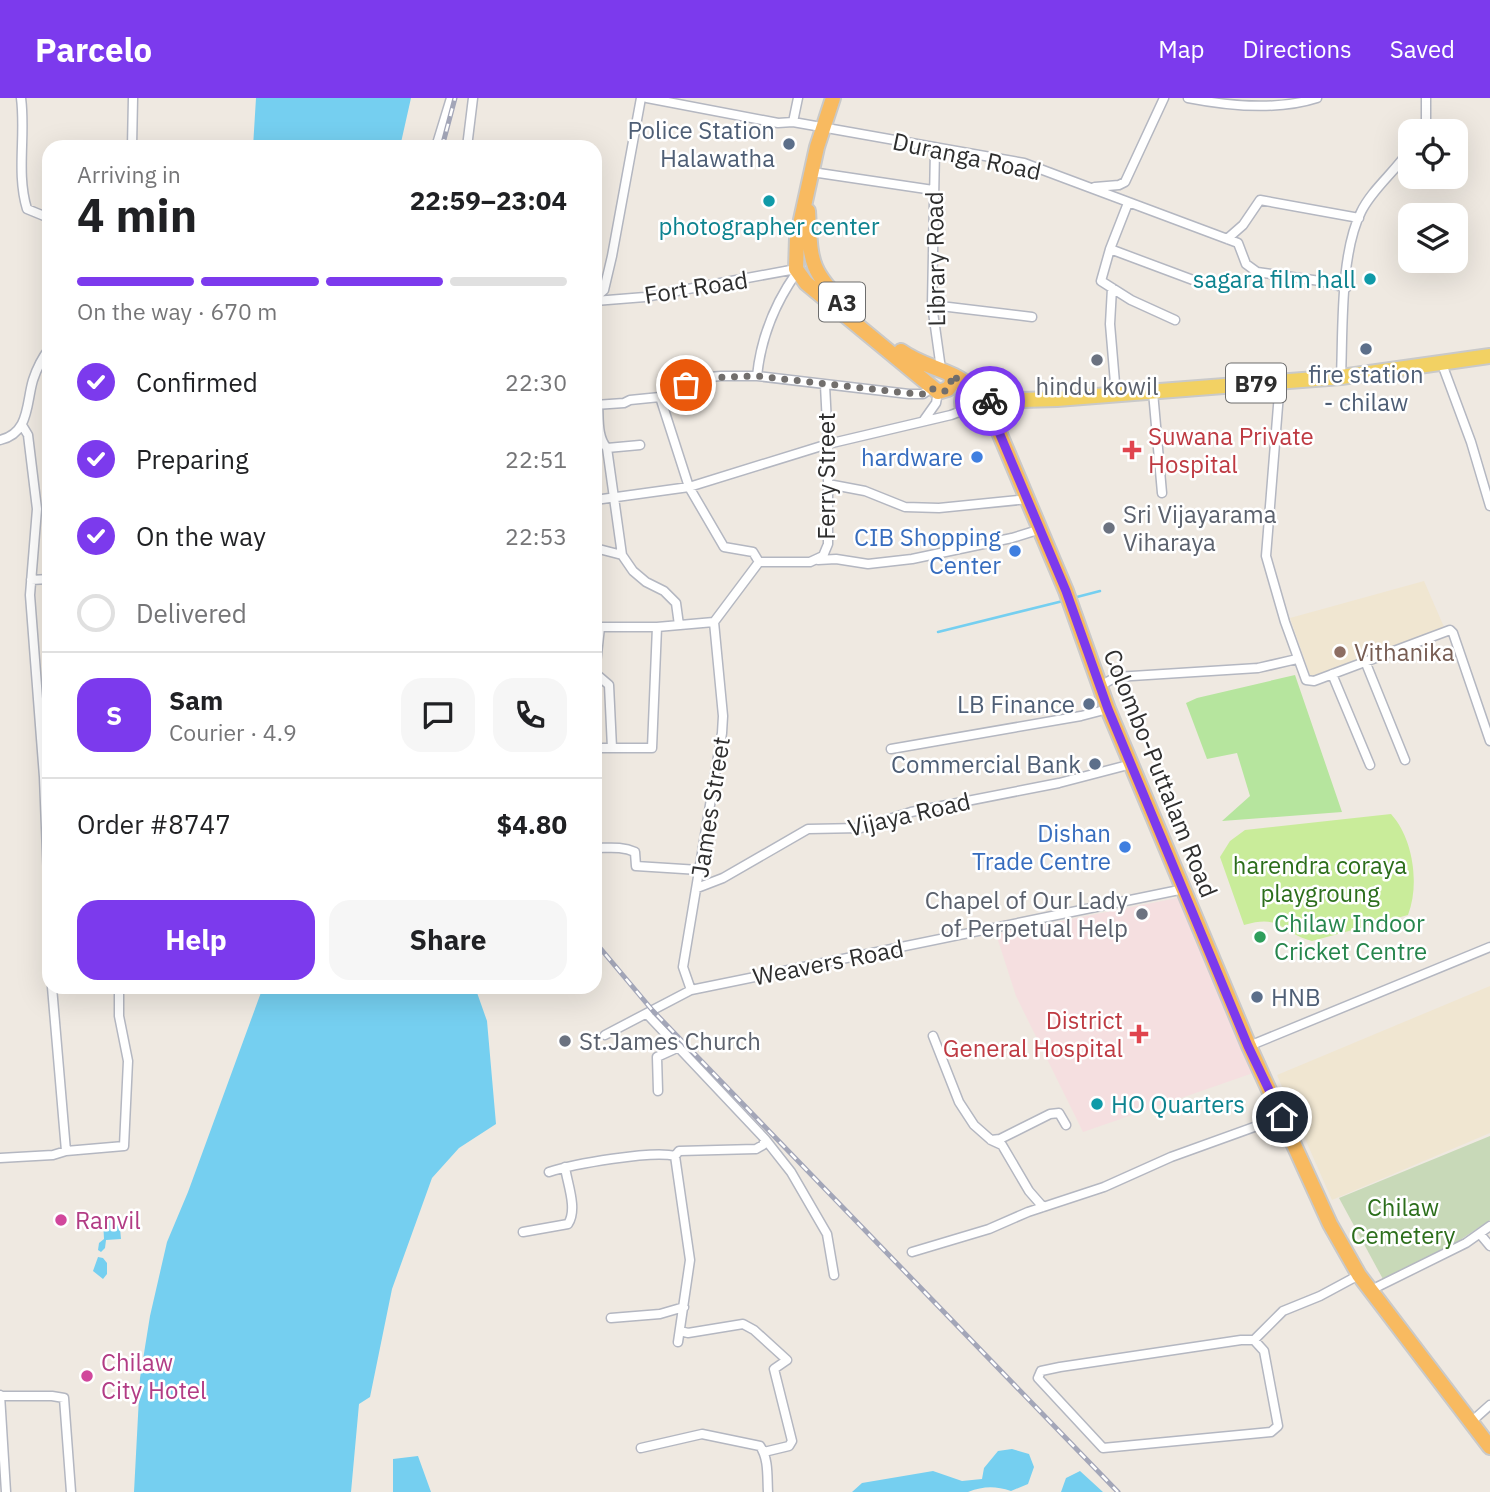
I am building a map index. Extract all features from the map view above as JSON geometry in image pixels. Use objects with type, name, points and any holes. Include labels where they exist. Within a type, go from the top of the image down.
[{"type":"highway","name":"A3","points":[[833,98],[822,127],[797,238],[796,269],[806,283],[831,305],[912,369],[934,390]]},
{"type":"highway","name":"A3","points":[[796,269],[802,276],[813,270],[808,196]]},
{"type":"highway","name":"A3","points":[[812,264],[830,290],[876,333],[908,356],[978,389]]},
{"type":"highway","points":[[934,390],[930,377],[943,372]]},
{"type":"highway","points":[[978,389],[962,397],[979,411]]},
{"type":"highway","name":"Colombo-Puttalam Road","points":[[978,389],[990,399],[979,411],[993,418],[1029,499],[1066,591],[1108,709],[1248,1046],[1330,1224],[1359,1275],[1490,1447]]},
{"type":"main road","name":"B79","points":[[978,389],[1021,400],[1116,395],[1341,377],[1490,356]]},
{"type":"main road","name":"B79","points":[[979,411],[1021,400]]},
{"type":"street","points":[[21,98],[21,190],[27,209],[42,215]]},
{"type":"street","points":[[132,140],[133,98]]},
{"type":"street","points":[[438,140],[452,98]]},
{"type":"street","points":[[468,140],[473,98]]},
{"type":"street","points":[[602,292],[612,257],[641,98]]},
{"type":"street","name":"Duranga Road","points":[[647,98],[778,123],[793,122],[1024,163],[1227,239]]},
{"type":"street","points":[[793,122],[798,98]]},
{"type":"street","points":[[1088,187],[1119,185],[1125,182],[1164,98]]},
{"type":"street","points":[[1188,98],[1212,103],[1257,105],[1317,98]]},
{"type":"street","points":[[1426,98],[1426,119]]},
{"type":"street","name":"Library Road","points":[[935,149],[932,305],[943,372]]},
{"type":"street","points":[[1341,377],[1350,251],[1359,218],[1398,164]]},
{"type":"street","points":[[812,172],[933,190]]},
{"type":"street","points":[[1346,288],[1320,281],[1257,272],[1246,264],[1238,243],[1227,239],[1243,225],[1260,200],[1359,218]]},
{"type":"street","points":[[1128,203],[1101,281],[1175,320]]},
{"type":"street","points":[[1110,249],[1201,283]]},
{"type":"street","name":"Fort Road","points":[[602,299],[645,296],[796,269]]},
{"type":"street","name":"Fort Road","points":[[757,376],[762,345],[774,310],[796,269]]},
{"type":"street","points":[[1112,288],[1110,324],[1116,395]]},
{"type":"street","points":[[932,305],[1032,317]]},
{"type":"street","points":[[0,440],[11,436],[22,425],[33,378],[42,360]]},
{"type":"street","points":[[1442,364],[1471,442],[1490,506]]},
{"type":"street","points":[[602,404],[660,397],[698,378],[757,376],[916,394],[934,390],[936,403],[924,420]]},
{"type":"street","points":[[1280,381],[1266,556],[1297,659],[1306,680],[1314,681],[1450,630],[1490,741]]},
{"type":"street","name":"Ferry Street","points":[[759,562],[818,560],[827,551],[828,444],[825,385]]},
{"type":"street","points":[[1153,392],[1162,493]]},
{"type":"street","points":[[602,627],[657,627],[714,622],[759,562],[753,552],[724,547],[689,486],[660,397]]},
{"type":"street","points":[[602,499],[689,486],[828,444],[924,420],[979,411]]},
{"type":"street","points":[[22,425],[28,435],[37,509],[31,580],[42,733]]},
{"type":"street","points":[[639,445],[602,445],[616,498],[622,555],[633,571],[646,582],[664,591],[676,603],[679,625]]},
{"type":"street","points":[[828,484],[865,491],[905,507],[977,505],[1029,499]]},
{"type":"street","points":[[818,560],[836,559],[868,564],[912,559],[1012,538],[1041,529]]},
{"type":"street","points":[[602,550],[622,555]]},
{"type":"street","points":[[31,580],[42,579]]},
{"type":"street","name":"James Street","points":[[691,990],[683,967],[723,724],[714,622]]},
{"type":"street","points":[[602,748],[652,748],[657,627]]},
{"type":"street","points":[[1100,686],[1116,677],[1258,668],[1297,659]]},
{"type":"street","points":[[1365,661],[1405,760]]},
{"type":"street","points":[[1332,674],[1370,765]]},
{"type":"street","points":[[602,679],[609,685],[612,748]]},
{"type":"street","points":[[891,749],[1108,709]]},
{"type":"street","name":"Vijaya Road","points":[[698,888],[723,878],[808,829],[861,828],[911,812],[1059,783],[1132,764]]},
{"type":"street","points":[[602,848],[622,847],[635,852],[636,866],[699,870]]},
{"type":"street","name":"Weavers Road","points":[[605,1035],[691,990],[1184,890]]},
{"type":"street","points":[[1248,1046],[1490,947]]},
{"type":"street","points":[[53,994],[66,1151]]},
{"type":"street","points":[[0,1158],[124,1146],[128,1061],[119,1016],[119,994]]},
{"type":"street","points":[[647,1014],[765,1139],[791,1172],[827,1234],[834,1275]]},
{"type":"street","points":[[933,1036],[959,1102],[974,1125],[1002,1145],[1029,1191],[1043,1207]]},
{"type":"street","points":[[658,1091],[657,1057],[679,1047]]},
{"type":"street","points":[[992,1140],[1000,1139],[1050,1114],[1059,1113],[1066,1125]]},
{"type":"street","points":[[912,1252],[989,1229],[1104,1186],[1171,1157],[1282,1117]]},
{"type":"street","points":[[678,1342],[690,1260],[675,1156],[679,1151],[757,1149],[763,1145],[765,1139]]},
{"type":"street","points":[[549,1172],[565,1167],[666,1153],[675,1156]]},
{"type":"street","points":[[523,1232],[568,1224],[572,1218],[565,1167]]},
{"type":"street","points":[[1371,1290],[1466,1243],[1490,1226]]},
{"type":"street","points":[[1480,1234],[1490,1246]]},
{"type":"street","points":[[1254,1340],[1264,1351],[1278,1426],[1271,1432],[1103,1448],[1038,1378],[1041,1371],[1060,1367],[1254,1340],[1283,1311],[1320,1296],[1359,1275]]},
{"type":"street","points":[[611,1318],[660,1314],[684,1307]]},
{"type":"street","points":[[680,1331],[688,1333],[743,1324],[754,1330],[787,1360],[774,1369],[792,1441],[789,1446],[764,1452]]},
{"type":"street","points":[[6,1492],[0,1396],[64,1398],[71,1492]]},
{"type":"street","points":[[1471,1422],[1490,1405]]},
{"type":"street","points":[[641,1448],[702,1434],[760,1446],[764,1452],[768,1492]]},
{"type":"shaded area","name":"Vithanika","points":[[1424,581],[1444,627],[1311,678],[1290,618]]},
{"type":"shaded area","name":"District General Hospital","points":[[1187,896],[1259,1071],[1083,1132],[1016,996],[996,934]]},
{"type":"shaded area","points":[[1490,986],[1490,1133],[1332,1200],[1277,1075]]},
{"type":"green space","points":[[1295,675],[1342,812],[1222,821],[1250,796],[1237,753],[1207,759],[1186,703],[1197,698]]},
{"type":"green space","name":"harendra coraya playgroung","points":[[1391,814],[1405,836],[1412,862],[1414,890],[1408,915],[1312,941],[1274,923],[1256,922],[1244,925],[1220,857],[1230,841],[1245,830]]},
{"type":"green space","name":"Chilaw Cemetery","points":[[1490,1136],[1490,1220],[1451,1246],[1384,1281],[1339,1198]]},
{"type":"water","points":[[256,98],[411,98],[402,140],[253,140]]},
{"type":"water","points":[[260,994],[477,994],[487,1021],[496,1124],[459,1148],[432,1178],[392,1289],[370,1397],[359,1404],[351,1492],[134,1492],[140,1378],[150,1316],[167,1242]]},
{"type":"water","points":[[119,1217],[121,1239],[106,1240],[105,1248],[101,1252],[98,1250],[99,1243],[104,1239],[103,1219]]},
{"type":"water","points":[[98,1257],[107,1263],[107,1274],[103,1279],[93,1271]]},
{"type":"water","points":[[1012,1449],[1029,1454],[1034,1467],[1028,1484],[1011,1491],[990,1487],[968,1492],[852,1492],[862,1483],[933,1471],[962,1481],[982,1479],[984,1468],[998,1451]]},
{"type":"water","points":[[418,1456],[431,1492],[393,1492],[393,1459]]},
{"type":"water","points":[[1080,1471],[1103,1492],[1061,1492],[1066,1478]]},
{"type":"waterway","points":[[1073,598],[1100,591]]},
{"type":"waterway","points":[[938,632],[1063,601]]},
{"type":"railway","points":[[444,140],[455,98]]},
{"type":"railway","points":[[602,950],[653,1011],[1118,1492]]},
{"type":"way so far","points":[[686,385],[698,378],[757,376],[923,394],[931,388],[938,392],[948,389],[952,383],[951,375],[972,388],[984,389],[990,401]]},
{"type":"place","name":"Police Station Halawatha","points":[[789,144]]},
{"type":"place","name":"photographer center","points":[[769,201]]},
{"type":"place","name":"sagara film hall","points":[[1370,279]]},
{"type":"place","name":"fire station - chilaw","points":[[1366,349]]},
{"type":"place","name":"hindu kowil","points":[[1097,360]]},
{"type":"place","name":"Suwana Private Hospital","points":[[1132,450]]},
{"type":"place","name":"hardware","points":[[977,457]]},
{"type":"place","name":"Sri Vijayarama Viharaya","points":[[1109,528]]},
{"type":"place","name":"CIB Shopping Center","points":[[1015,551]]},
{"type":"place","name":"Vithanika","points":[[1340,652]]},
{"type":"place","name":"LB Finance","points":[[1089,704]]},
{"type":"place","name":"Commercial Bank","points":[[1095,764]]},
{"type":"place","name":"Dishan Trade Centre","points":[[1125,847]]},
{"type":"place","name":"Chapel of Our Lady of Perpetual Help","points":[[1142,914]]},
{"type":"place","name":"Chilaw Indoor Cricket Centre","points":[[1260,937]]},
{"type":"place","name":"HNB","points":[[1257,997]]},
{"type":"place","name":"District General Hospital","points":[[1139,1034]]},
{"type":"place","name":"St.James Church","points":[[565,1041]]},
{"type":"place","name":"HO Quarters","points":[[1097,1104]]},
{"type":"place","name":"Ranvil","points":[[61,1220]]},
{"type":"place","name":"Chilaw City Hotel","points":[[87,1376]]},
{"type":"route","points":[[990,401],[987,411],[993,418],[1021,479],[1066,591],[1108,709],[1248,1046],[1282,1117]]}]
